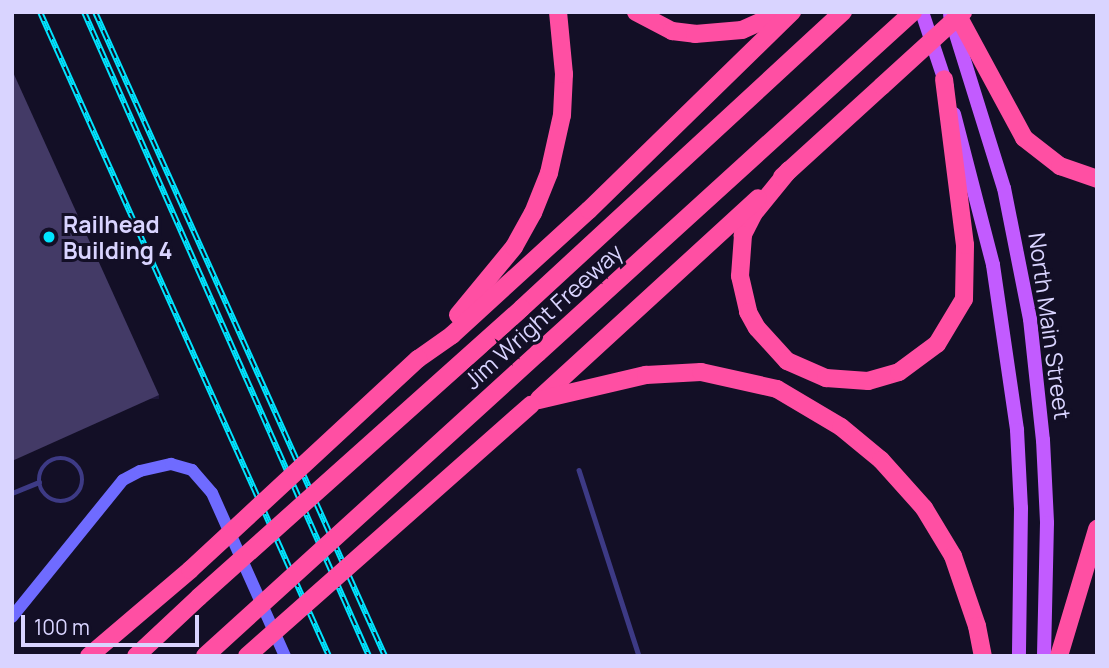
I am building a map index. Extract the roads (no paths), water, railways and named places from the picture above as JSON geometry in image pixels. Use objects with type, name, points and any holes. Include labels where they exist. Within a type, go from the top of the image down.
[{"type":"highway","points":[[89,656],[190,569],[418,359],[489,281],[514,247],[533,213],[556,146],[562,115],[564,75],[558,12]]},
{"type":"highway","points":[[636,12],[673,31],[716,34],[742,30],[782,12]]},
{"type":"highway","points":[[418,359],[452,335],[526,268],[792,12]]},
{"type":"highway","name":"Jim Wright Freeway","points":[[136,656],[522,308],[843,12]]},
{"type":"highway","name":"Jim Wright Freeway","points":[[205,656],[913,12]]},
{"type":"highway","points":[[956,12],[1024,138],[1060,166],[1097,179]]},
{"type":"highway","points":[[247,656],[535,402],[963,12]]},
{"type":"highway","points":[[789,170],[754,213],[743,235],[740,276],[748,312],[757,328],[787,361],[826,378],[868,381],[900,372],[937,344],[964,299],[965,245],[944,79]]},
{"type":"highway","points":[[535,402],[646,375],[701,372],[778,389],[841,427],[881,460],[909,489],[953,556],[977,626],[983,656]]},
{"type":"highway","points":[[1059,656],[1097,529]]},
{"type":"main road","name":"North Main Street","points":[[922,12],[944,79],[993,265],[1017,430],[1021,508],[1019,656]]},
{"type":"main road","name":"North Main Street","points":[[949,12],[1004,188],[1030,319],[1043,440],[1047,523],[1044,656]]},
{"type":"street","points":[[12,617],[123,480],[140,471],[171,464],[192,470],[212,493],[285,656]]},
{"type":"lane","points":[[12,493],[39,482],[47,463],[60,458],[73,462],[83,481],[77,494],[65,501],[51,499],[45,495],[39,482]]},
{"type":"lane","points":[[579,470],[639,656]]},
{"type":"railway","points":[[40,12],[329,656]]},
{"type":"railway","points":[[84,12],[369,656]]},
{"type":"railway","points":[[95,12],[385,656]]},
{"type":"place","name":"Railhead Building 4","points":[[49,237]]}]
